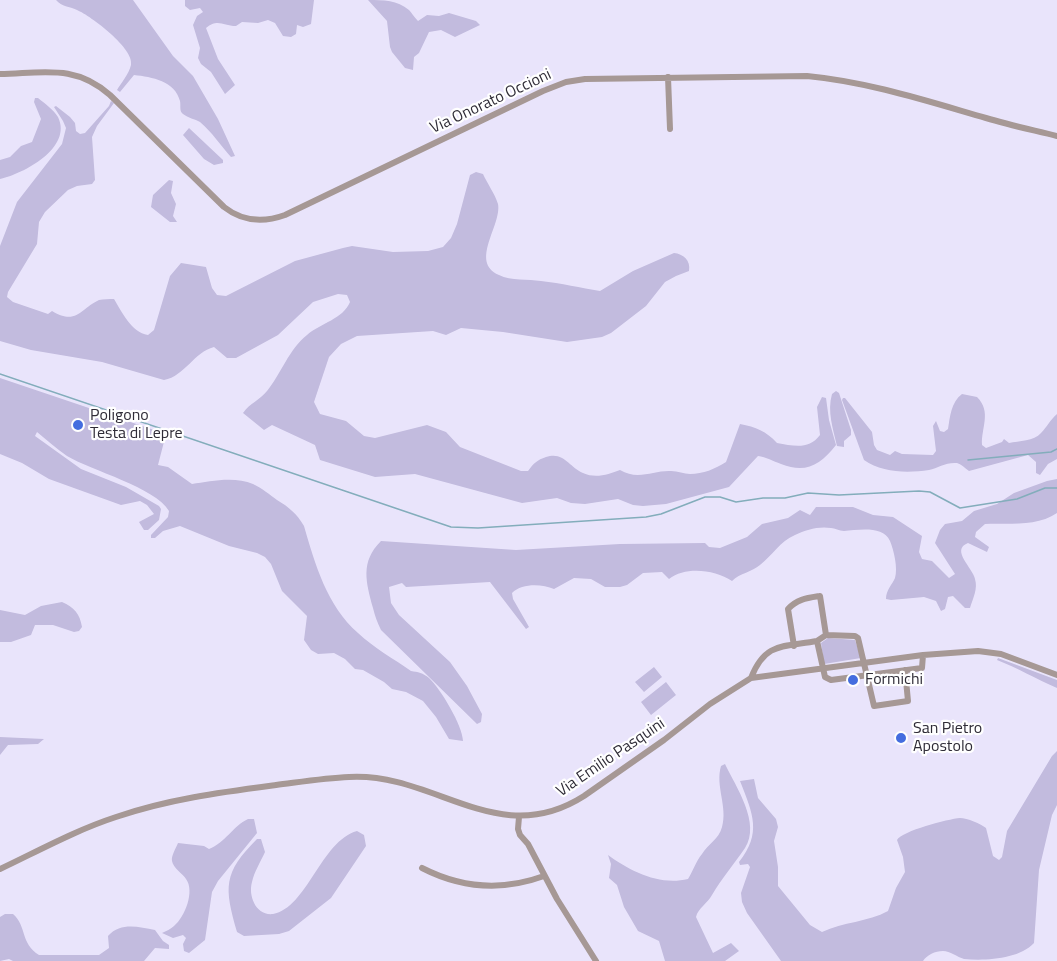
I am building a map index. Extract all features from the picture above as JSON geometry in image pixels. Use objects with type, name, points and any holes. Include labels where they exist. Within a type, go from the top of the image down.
[{"type":"street","name":"Via Onorato Occioni","points":[[0,74],[56,72],[77,75],[93,81],[111,95],[224,207],[243,218],[255,220],[272,219],[285,215],[554,86],[591,79],[807,76],[834,79],[923,99],[988,119],[1057,136]]},
{"type":"street","points":[[668,77],[670,129]]},
{"type":"street","points":[[794,645],[788,609],[803,599],[820,596],[826,635]]},
{"type":"street","points":[[752,678],[757,662],[770,650],[817,641],[826,635],[855,636],[860,642],[874,706],[908,701],[905,670]]},
{"type":"street","points":[[817,641],[822,669],[825,677],[831,680],[922,668],[923,655]]},
{"type":"street","name":"Via Emilio Pasquini","points":[[0,869],[103,822],[129,813],[183,799],[337,778],[368,777],[396,781],[492,813],[519,817],[548,813],[572,804],[664,740],[710,704],[752,678],[923,655],[989,652],[1057,675]]},
{"type":"street","points":[[519,817],[518,829],[596,961]]},
{"type":"street","points":[[422,868],[444,878],[480,886],[544,876]]},
{"type":"shaded area","points":[[56,0],[133,0],[173,56],[193,76],[218,119],[235,156],[231,157],[200,122],[182,113],[177,94],[162,81],[134,75],[120,92],[117,90],[131,65],[126,50],[92,19]]},
{"type":"shaded area","points":[[185,0],[314,0],[311,24],[303,27],[297,25],[296,34],[291,37],[283,36],[275,23],[268,20],[258,23],[242,22],[236,26],[214,23],[206,28],[218,59],[235,85],[225,94],[211,72],[201,64],[198,58],[200,48],[193,25],[197,16],[203,12],[200,8],[190,10],[185,6]]},
{"type":"shaded area","points":[[368,0],[400,4],[409,10],[418,21],[427,15],[439,16],[449,13],[476,21],[480,25],[455,37],[441,30],[429,32],[419,53],[414,57],[413,70],[405,68],[392,52],[387,21]]},
{"type":"shaded area","points":[[35,98],[38,98],[58,117],[61,128],[58,139],[43,158],[21,172],[0,179],[0,160],[10,157],[21,146],[32,142],[41,119],[34,102]]},
{"type":"shaded area","points":[[111,101],[114,103],[92,137],[95,180],[92,184],[68,190],[45,212],[39,222],[37,244],[8,292],[7,297],[13,302],[48,314],[52,311],[67,317],[78,314],[99,300],[114,299],[132,326],[148,335],[154,330],[170,276],[181,263],[206,267],[212,288],[217,295],[226,296],[295,261],[343,248],[352,246],[393,252],[428,251],[443,247],[451,238],[457,224],[470,175],[476,172],[483,174],[498,204],[487,261],[491,269],[499,275],[600,291],[633,271],[674,253],[686,258],[689,271],[665,282],[646,306],[611,333],[602,337],[567,342],[461,328],[446,335],[433,331],[357,336],[341,344],[329,357],[314,402],[320,414],[346,421],[364,436],[375,438],[427,425],[446,432],[460,447],[521,471],[528,471],[534,464],[546,457],[557,456],[583,473],[593,476],[620,470],[633,475],[665,471],[690,474],[709,471],[726,462],[740,424],[760,430],[777,443],[801,446],[811,443],[820,435],[817,407],[822,397],[826,398],[836,445],[824,458],[805,468],[790,467],[758,456],[729,487],[666,504],[633,505],[618,499],[585,504],[571,503],[557,498],[522,503],[415,474],[375,477],[320,460],[315,445],[272,425],[264,430],[243,413],[267,391],[301,341],[347,308],[350,302],[347,295],[338,294],[313,302],[278,335],[236,358],[227,358],[214,347],[201,354],[178,374],[164,380],[102,362],[31,350],[0,341],[0,246],[17,202],[62,144],[66,128],[54,107],[56,106],[70,117],[75,123],[76,131],[80,134],[85,133]]},
{"type":"shaded area","points":[[189,128],[223,160],[223,163],[214,165],[204,159],[183,135]]},
{"type":"shaded area","points":[[169,180],[173,181],[171,193],[176,204],[173,216],[177,222],[170,222],[151,207],[153,195]]},
{"type":"shaded area","points":[[0,378],[166,434],[158,465],[168,467],[192,484],[238,480],[260,487],[289,508],[304,526],[324,584],[338,610],[347,622],[371,644],[411,671],[429,678],[450,708],[463,741],[449,739],[423,701],[406,692],[392,689],[363,670],[355,669],[345,659],[334,653],[318,654],[311,650],[304,640],[307,616],[282,591],[271,564],[265,557],[229,546],[180,526],[163,531],[155,538],[151,538],[151,535],[168,517],[169,511],[162,502],[137,487],[67,456],[37,432],[35,436],[81,469],[126,487],[159,506],[161,509],[159,520],[148,530],[144,530],[139,522],[154,514],[147,505],[140,501],[121,505],[49,479],[22,463],[0,454]]},
{"type":"shaded area","points":[[836,391],[839,393],[851,430],[851,435],[844,441],[844,447],[837,446],[831,420],[832,394]]},
{"type":"shaded area","points":[[962,394],[977,397],[984,408],[982,445],[986,448],[1004,439],[1009,443],[1034,438],[1057,414],[1057,459],[1048,464],[1040,475],[1036,473],[1036,462],[1028,455],[969,471],[957,463],[913,472],[887,470],[864,460],[842,400],[845,398],[872,432],[877,450],[890,455],[895,451],[902,454],[933,455],[936,451],[933,426],[936,421],[940,431],[944,432],[948,429],[953,405]]},
{"type":"shaded area","points":[[1057,479],[1057,513],[1031,522],[985,524],[976,532],[975,537],[989,547],[987,552],[968,543],[963,546],[962,555],[976,583],[970,608],[965,608],[953,596],[948,597],[945,609],[941,611],[936,601],[924,597],[886,599],[895,578],[896,569],[893,550],[887,536],[870,530],[844,531],[833,528],[817,528],[799,533],[780,545],[760,565],[732,581],[709,572],[692,571],[669,579],[662,572],[643,573],[627,585],[620,587],[605,587],[591,579],[574,578],[554,589],[538,585],[521,587],[512,593],[529,627],[526,629],[490,582],[406,587],[402,583],[389,587],[391,603],[399,615],[450,662],[467,686],[482,714],[481,722],[477,724],[381,630],[368,590],[367,565],[374,549],[381,541],[516,550],[620,544],[705,543],[709,547],[720,548],[747,537],[762,524],[788,518],[800,510],[810,515],[816,507],[853,507],[873,515],[893,517],[922,536],[919,552],[922,559],[932,561],[949,578],[955,574],[935,543],[945,524],[962,521],[974,511],[997,504],[1014,493]]},
{"type":"shaded area","points":[[62,602],[70,606],[80,618],[82,627],[79,631],[74,632],[53,625],[35,625],[31,635],[11,642],[0,642],[0,610],[25,615],[41,606]]},
{"type":"shaded area","points":[[828,638],[855,640],[861,658],[824,664],[821,643]]},
{"type":"shaded area","points":[[998,658],[1057,680],[1057,688],[997,660]]},
{"type":"shaded area","points":[[654,667],[662,677],[644,692],[635,682]]},
{"type":"shaded area","points":[[666,682],[676,695],[651,715],[641,702]]},
{"type":"shaded area","points":[[0,737],[44,739],[38,744],[8,745],[0,755]]},
{"type":"shaded area","points":[[1057,751],[1057,805],[1052,815],[1039,870],[1034,943],[1020,953],[982,960],[964,959],[943,951],[931,954],[923,961],[781,961],[747,913],[741,893],[750,867],[748,864],[740,865],[739,862],[751,842],[753,823],[740,781],[754,779],[758,798],[776,819],[778,827],[774,841],[778,886],[810,925],[822,932],[872,918],[888,911],[896,888],[905,872],[897,840],[916,829],[960,818],[970,820],[986,828],[993,856],[999,860],[1002,857],[1007,831]]},
{"type":"shaded area","points":[[725,764],[749,816],[749,838],[745,848],[696,917],[713,953],[731,943],[739,951],[725,961],[665,961],[659,941],[638,931],[624,907],[617,885],[609,878],[611,864],[608,855],[645,876],[677,881],[688,879],[704,850],[722,827],[724,812],[719,781],[721,766]]},
{"type":"shaded area","points":[[248,819],[254,819],[257,833],[218,881],[212,892],[205,940],[189,953],[184,951],[183,944],[186,938],[183,935],[173,938],[162,933],[178,922],[188,904],[189,884],[172,861],[178,843],[204,846],[209,849],[220,843]]},
{"type":"shaded area","points":[[357,831],[364,835],[366,846],[331,898],[289,931],[279,934],[244,936],[237,932],[230,903],[229,881],[238,862],[257,839],[261,839],[265,852],[253,878],[252,899],[262,912],[273,914],[285,909],[295,900],[333,847],[344,837]]},
{"type":"shaded area","points":[[13,914],[29,945],[39,955],[99,955],[109,948],[108,936],[124,927],[155,930],[169,945],[169,949],[155,948],[144,961],[13,961],[9,959],[0,961],[0,917]]},
{"type":"waterway","points":[[0,374],[451,527],[478,528],[646,517],[661,514],[705,497],[720,497],[736,502],[785,498],[808,493],[839,495],[930,492],[960,508],[1017,499],[1045,488],[1057,488]]},
{"type":"waterway","points":[[968,460],[1051,452],[1057,449]]},
{"type":"place","name":"Poligono Testa di Lepre","points":[[78,425]]},
{"type":"place","name":"Formichi","points":[[853,680]]},
{"type":"place","name":"San Pietro Apostolo","points":[[901,738]]}]
